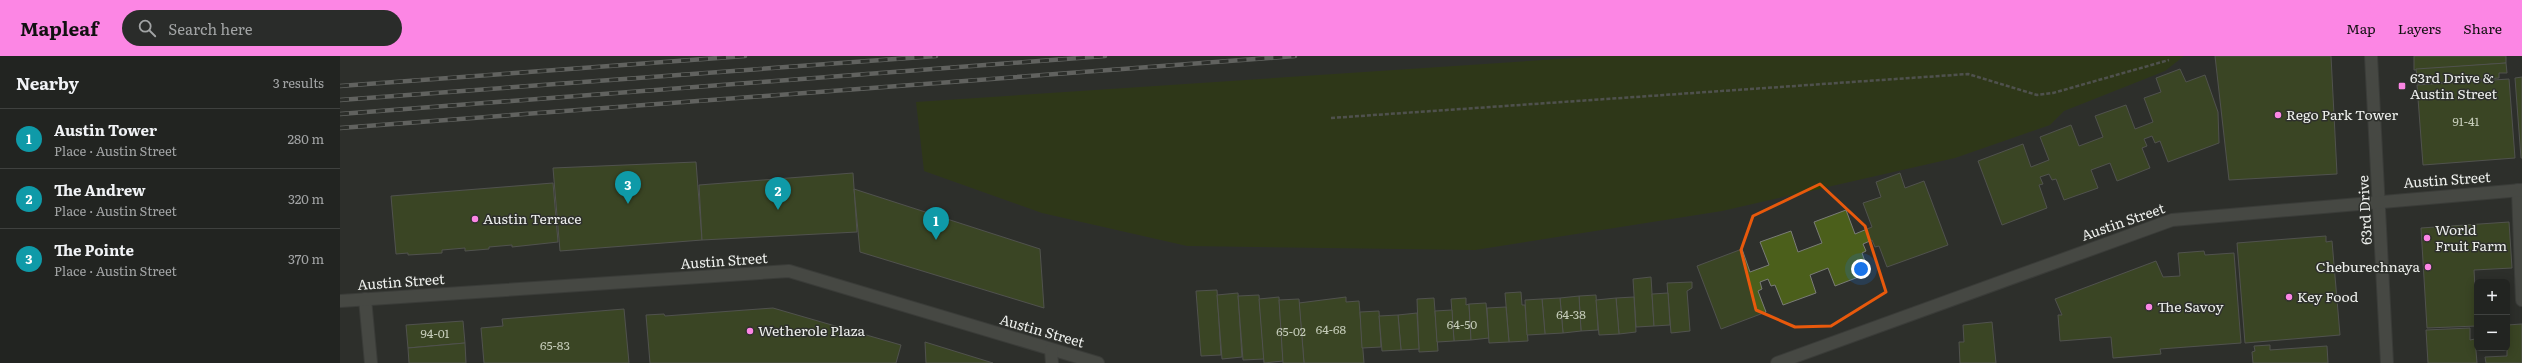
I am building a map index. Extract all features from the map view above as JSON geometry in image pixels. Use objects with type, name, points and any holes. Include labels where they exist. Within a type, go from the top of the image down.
[{"type":"street","name":"63rd Drive","points":[[2372,56],[2387,363]]},
{"type":"street","name":"Austin Street","points":[[1777,363],[2172,220],[2520,190]]},
{"type":"street","points":[[2520,190],[2522,300]]},
{"type":"street","name":"Austin Street","points":[[340,301],[789,272],[1098,363]]},
{"type":"street","points":[[365,299],[370,363]]},
{"type":"street","points":[[1052,350],[1052,363]]},
{"type":"path","points":[[1331,118],[1968,74],[2037,95],[2053,93],[2169,60]]},
{"type":"highlighted area","points":[[1820,184],[1865,226],[1886,292],[1831,326],[1795,327],[1756,310],[1741,250],[1753,216]]},
{"type":"green space","points":[[1603,56],[2184,56],[2165,71],[2064,111],[2050,125],[1955,158],[1722,211],[1475,250],[1187,246],[1042,213],[924,171],[916,102]]},
{"type":"building","name":"Rego Park Tower","points":[[2215,56],[2331,56],[2337,174],[2229,180]]},
{"type":"building","points":[[2414,56],[2506,56],[2506,63],[2414,70]]},
{"type":"building","points":[[2506,63],[2507,73],[2499,73],[2499,78],[2418,84],[2416,69]]},
{"type":"building","points":[[2180,69],[2186,82],[2205,75],[2218,112],[2219,143],[2168,162],[2160,141],[2155,143],[2152,136],[2144,139],[2147,146],[2142,148],[2150,168],[2117,181],[2110,163],[2091,170],[2098,188],[2064,200],[2056,179],[2052,180],[2049,174],[2040,177],[2043,184],[2039,185],[2047,208],[2002,225],[1978,161],[2023,144],[2031,167],[2049,160],[2040,137],[2071,125],[2079,146],[2103,137],[2095,116],[2126,105],[2135,129],[2153,122],[2144,98],[2161,92],[2156,78]]},
{"type":"building","points":[[2522,77],[2522,158],[2521,158],[2515,78]]},
{"type":"building","points":[[2509,79],[2515,158],[2423,165],[2417,85]]},
{"type":"building","points":[[696,162],[702,240],[560,251],[553,168]]},
{"type":"building","points":[[853,173],[857,232],[702,240],[699,185]]},
{"type":"building","points":[[1900,173],[1905,188],[1924,181],[1948,245],[1887,267],[1879,246],[1875,247],[1872,240],[1863,244],[1866,251],[1862,253],[1869,273],[1835,286],[1828,268],[1810,275],[1816,293],[1783,305],[1775,285],[1771,286],[1768,279],[1760,282],[1762,289],[1758,291],[1766,312],[1721,329],[1697,266],[1742,249],[1750,272],[1769,265],[1760,242],[1791,231],[1798,252],[1822,243],[1814,222],[1846,210],[1855,234],[1872,227],[1863,203],[1881,197],[1876,182]]},
{"type":"building","name":"Austin Terrace","points":[[553,183],[558,242],[512,247],[512,245],[489,247],[489,249],[465,251],[465,248],[442,250],[442,253],[408,255],[408,253],[396,254],[391,196]]},
{"type":"building","points":[[854,189],[1040,249],[1044,308],[860,252]]},
{"type":"building","points":[[2509,222],[2512,268],[2474,270],[2474,326],[2427,328],[2421,228]]},
{"type":"building","name":"Key Food","points":[[2326,236],[2326,242],[2332,241],[2340,335],[2245,343],[2237,243]]},
{"type":"building","name":"The Savoy","points":[[2204,251],[2205,255],[2234,253],[2241,343],[2160,349],[2161,354],[2113,358],[2111,337],[2060,341],[2058,315],[2062,315],[2055,299],[2156,261],[2163,277],[2180,276],[2178,253]]},
{"type":"building","points":[[1651,277],[1654,326],[1636,327],[1633,279]]},
{"type":"building","points":[[1692,282],[1692,288],[1687,291],[1690,331],[1671,333],[1667,283]]},
{"type":"building","points":[[1217,290],[1221,355],[1201,356],[1196,291]]},
{"type":"building","points":[[1521,292],[1522,305],[1525,305],[1528,341],[1509,342],[1505,293]]},
{"type":"building","points":[[1238,293],[1242,357],[1222,359],[1217,295]]},
{"type":"building","points":[[1668,293],[1670,325],[1654,326],[1652,294]]},
{"type":"building","points":[[1259,295],[1264,359],[1243,360],[1238,296]]},
{"type":"building","points":[[1596,295],[1598,330],[1581,331],[1579,296]]},
{"type":"building","points":[[1579,296],[1581,331],[1563,333],[1560,298]]},
{"type":"building","points":[[1279,297],[1283,361],[1264,363],[1259,299]]},
{"type":"building","points":[[1346,297],[1346,302],[1359,301],[1364,363],[1304,363],[1299,303]]},
{"type":"building","points":[[1634,297],[1636,332],[1619,334],[1616,298]]},
{"type":"building","points":[[1434,298],[1438,351],[1419,352],[1417,299]]},
{"type":"building","points":[[1466,298],[1466,305],[1469,304],[1471,340],[1454,341],[1451,299]]},
{"type":"building","points":[[1560,298],[1563,333],[1545,334],[1542,299]]},
{"type":"building","points":[[1616,298],[1619,334],[1599,335],[1596,300]]},
{"type":"building","points":[[1299,299],[1304,363],[1283,363],[1279,300]]},
{"type":"building","points":[[1542,299],[1545,334],[1527,335],[1525,300]]},
{"type":"building","points":[[1486,303],[1489,338],[1471,340],[1469,304]]},
{"type":"building","points":[[1506,307],[1509,342],[1489,343],[1487,308]]},
{"type":"building","name":"Wetherole Plaza","points":[[773,308],[901,345],[896,363],[650,363],[646,315],[664,314],[665,316]]},
{"type":"building","points":[[624,309],[629,363],[484,363],[481,328],[503,326],[502,319]]},
{"type":"building","points":[[1452,310],[1454,341],[1437,342],[1435,311]]},
{"type":"building","points":[[1379,311],[1381,347],[1362,348],[1360,312]]},
{"type":"building","points":[[1417,313],[1419,349],[1401,350],[1398,315]]},
{"type":"building","points":[[1398,315],[1401,350],[1382,351],[1379,316]]},
{"type":"building","points":[[463,321],[465,343],[408,348],[406,325]]},
{"type":"building","points":[[1992,322],[1996,363],[1960,363],[1959,342],[1964,342],[1963,325]]},
{"type":"building","points":[[2522,324],[2522,363],[2486,363],[2485,357],[2507,356],[2507,351],[2510,351],[2510,325]]},
{"type":"building","points":[[2470,328],[2470,340],[2474,339],[2474,351],[2476,351],[2477,363],[2428,363],[2426,330]]},
{"type":"building","points":[[925,342],[993,363],[926,363]]},
{"type":"building","points":[[465,343],[466,363],[409,363],[408,348]]},
{"type":"building","points":[[2270,345],[2270,350],[2327,346],[2328,363],[2253,363],[2252,352],[2255,351],[2254,346]]},
{"type":"railway","points":[[340,86],[745,56]]},
{"type":"railway","points":[[340,100],[936,56]]},
{"type":"railway","points":[[340,114],[1105,56]]},
{"type":"railway","points":[[340,128],[1295,56]]},
{"type":"place","name":"63rd Drive & Austin Street","points":[[2402,86]]},
{"type":"place","name":"Rego Park Tower","points":[[2278,115]]},
{"type":"place","name":"The Pointe","points":[[628,204]]},
{"type":"place","name":"The Andrew","points":[[778,210]]},
{"type":"place","name":"Austin Terrace","points":[[475,219]]},
{"type":"place","name":"World Fruit Farm","points":[[2427,238]]},
{"type":"place","name":"Austin Tower","points":[[936,240]]},
{"type":"place","name":"Cheburechnaya","points":[[2428,267]]},
{"type":"place","name":"Key Food","points":[[2289,297]]},
{"type":"place","name":"The Savoy","points":[[2149,307]]},
{"type":"place","name":"Wetherole Plaza","points":[[750,331]]}]
